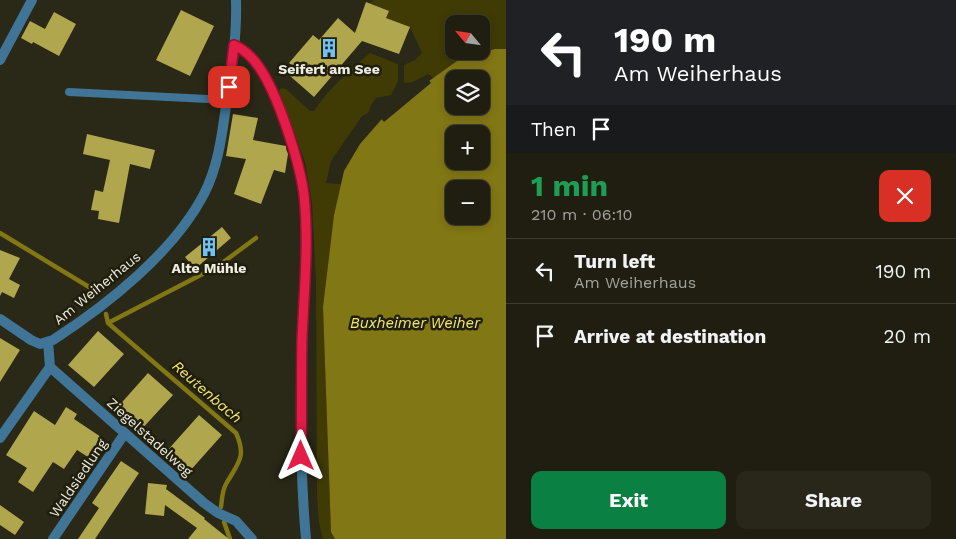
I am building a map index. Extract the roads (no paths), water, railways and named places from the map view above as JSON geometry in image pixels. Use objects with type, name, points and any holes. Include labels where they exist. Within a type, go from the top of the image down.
[{"type":"street","points":[[0,60],[32,0]]},
{"type":"street","name":"Am Weiherhaus","points":[[48,342],[63,334],[123,288],[153,260],[197,208],[211,178],[219,148],[234,45],[236,0]]},
{"type":"street","points":[[234,45],[244,50],[253,59],[270,86],[291,143],[304,196],[305,286],[302,339],[301,456],[306,539]]},
{"type":"street","points":[[0,319],[31,340],[40,344],[48,342],[50,367],[0,438]]},
{"type":"street","name":"Ziegelstadelweg","points":[[50,367],[210,508],[236,521],[252,539]]},
{"type":"street","name":"Waldsiedlung","points":[[53,539],[125,434]]},
{"type":"lane","points":[[69,92],[227,100]]},
{"type":"water","name":"Buxheimer Weiher","points":[[506,49],[506,539],[335,539],[331,532],[323,307],[334,215],[344,171],[360,144],[381,120],[429,81],[458,60],[490,60],[490,50]]},
{"type":"waterway","name":"Reutenbach","points":[[0,233],[94,290]]},
{"type":"waterway","points":[[108,323],[218,266],[256,238]]},
{"type":"waterway","name":"Reutenbach","points":[[106,314],[108,323],[236,433],[241,448],[240,460],[225,487],[221,507]]},
{"type":"waterway","name":"Reutenbach","points":[[224,522],[230,539]]},
{"type":"place","name":"Seifert am See","points":[[329,48]]},
{"type":"place","name":"Alte Mühle","points":[[209,247]]}]
